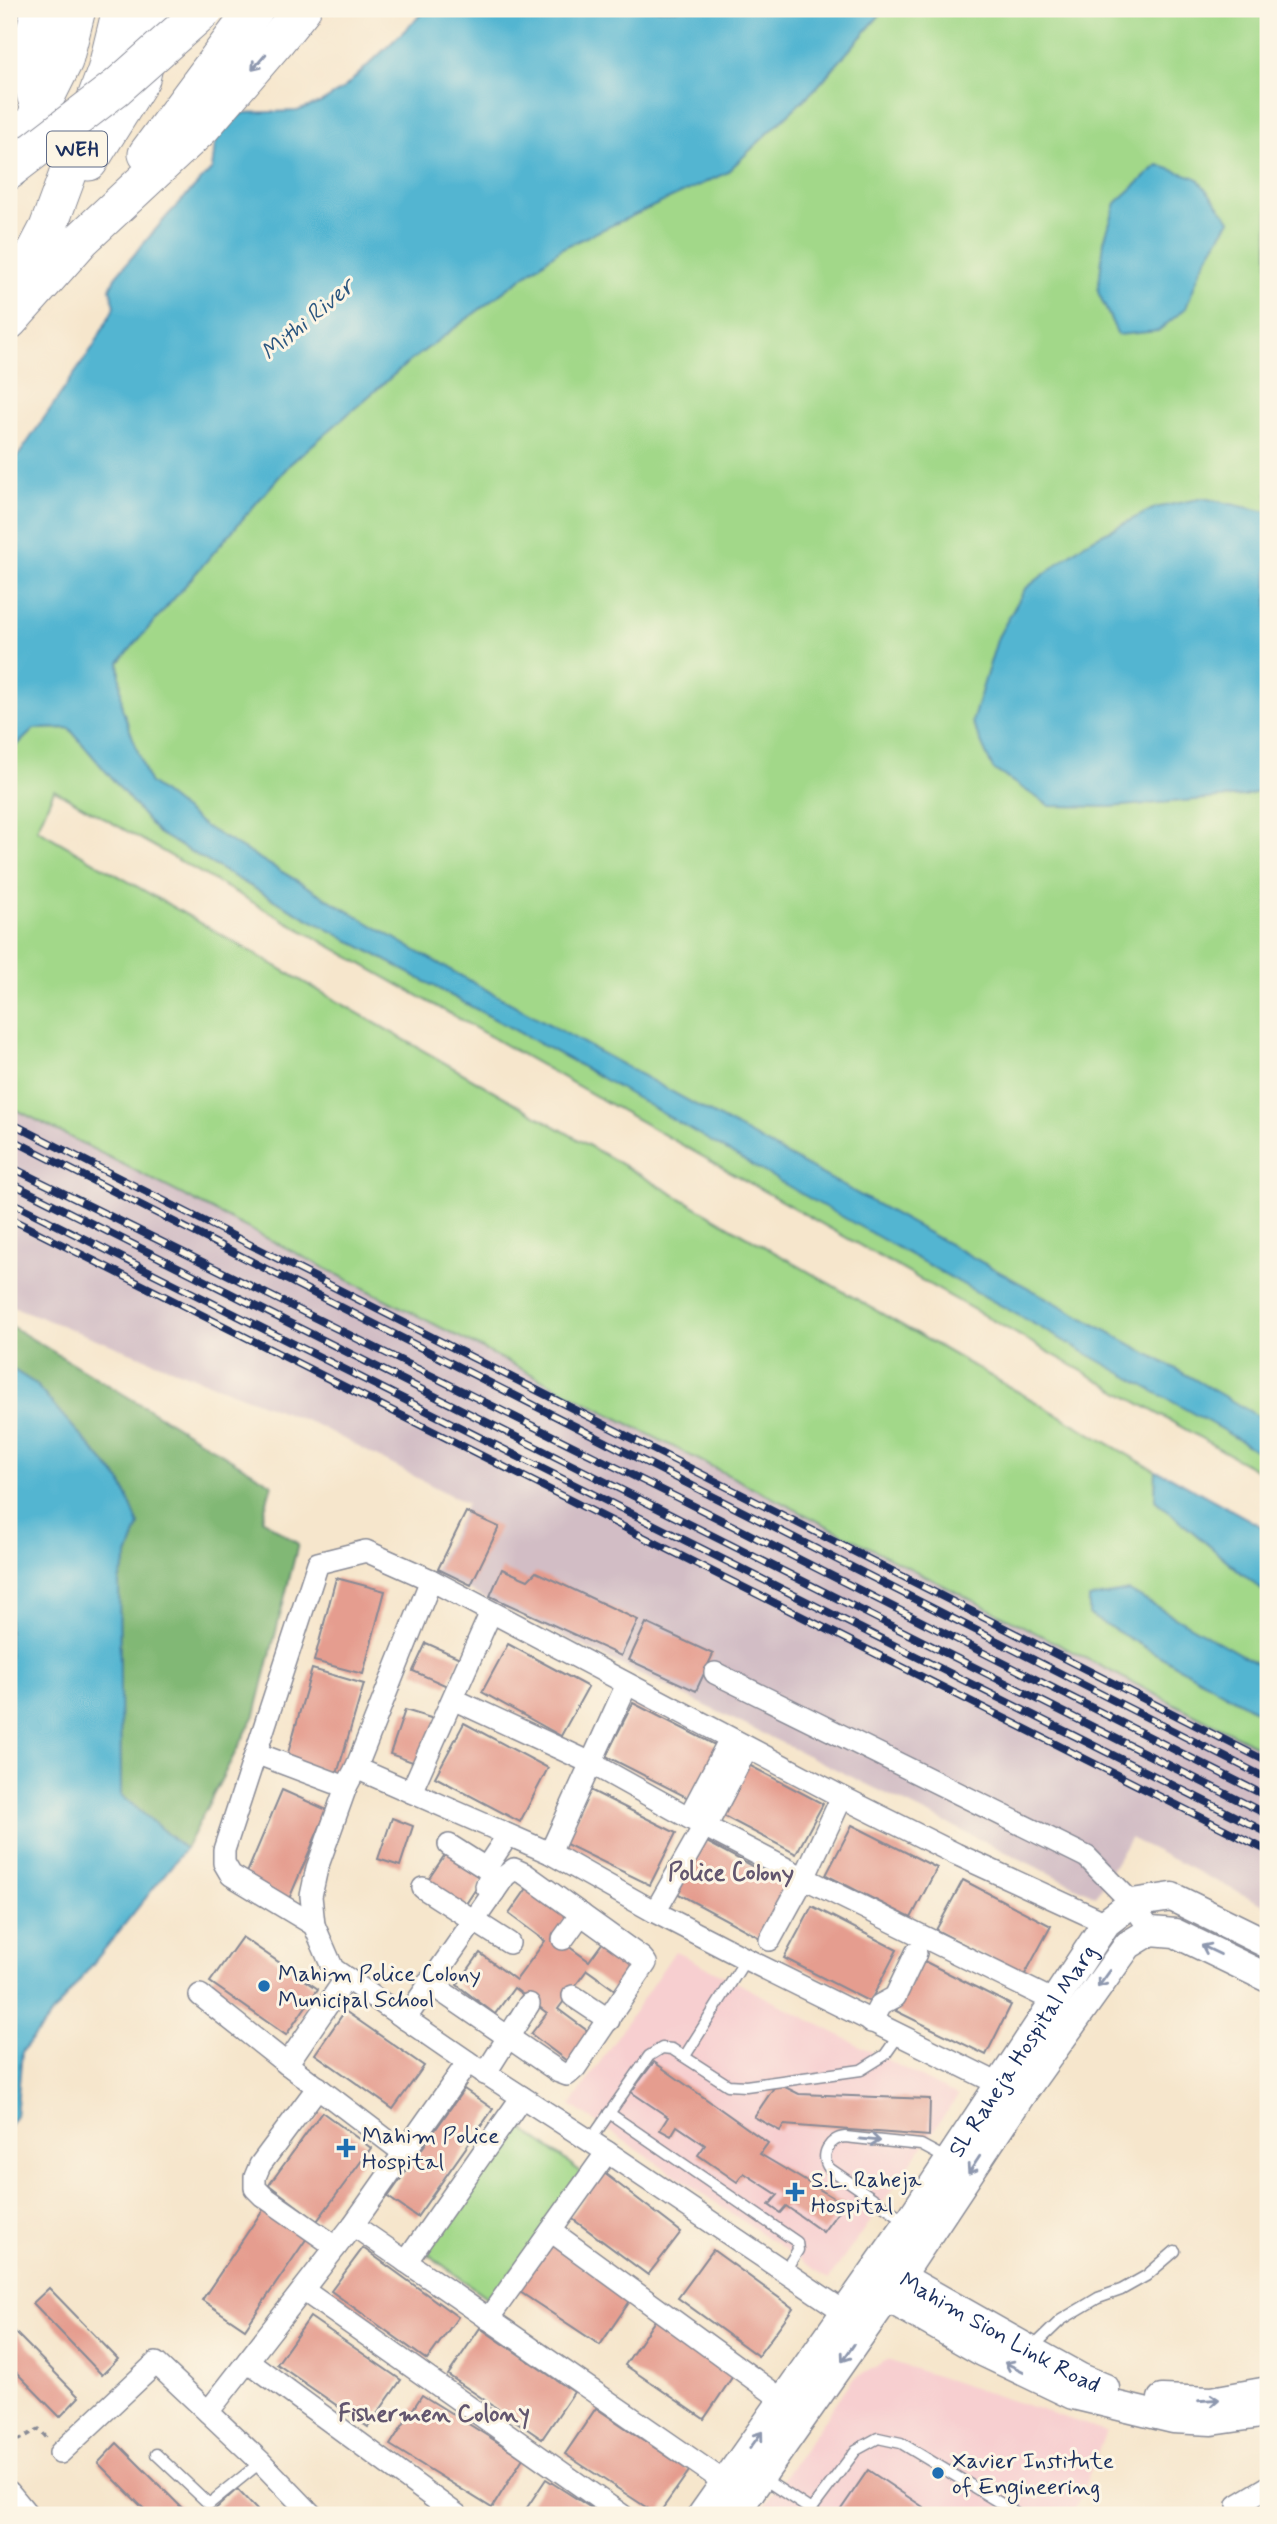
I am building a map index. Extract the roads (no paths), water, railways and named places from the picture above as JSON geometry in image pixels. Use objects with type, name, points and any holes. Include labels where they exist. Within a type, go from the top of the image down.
[{"type":"highway","points":[[40,9],[20,46],[40,110]]},
{"type":"highway","name":"WEH","points":[[9,170],[64,61],[77,9]]},
{"type":"highway","name":"WEH","points":[[9,304],[48,228],[106,71],[121,9]]},
{"type":"highway","points":[[48,228],[141,79],[158,9]]},
{"type":"highway","points":[[9,170],[117,87],[205,9]]},
{"type":"highway","points":[[9,321],[82,239],[256,9]]},
{"type":"highway","points":[[82,239],[203,125],[302,9]]},
{"type":"main road","name":"SL Raheja Hospital Marg","points":[[702,2515],[741,2493],[794,2408],[856,2320],[888,2282],[1010,2089],[1055,2001],[1106,1923],[1132,1903],[1172,1897],[1268,1944]]},
{"type":"main road","name":"SL Raheja Hospital Marg","points":[[888,2282],[908,2223],[949,2160],[1128,1945],[1151,1931]]},
{"type":"main road","points":[[1151,1931],[1175,1933],[1268,1978]]},
{"type":"main road","name":"Mahim Sion Link Road","points":[[888,2282],[1030,2350],[1081,2378],[1129,2394],[1177,2401],[1212,2401],[1268,2390]]},
{"type":"main road","name":"Mahim Sion Link Road","points":[[888,2282],[983,2352],[1073,2395],[1173,2419],[1212,2421],[1254,2415],[1268,2410]]},
{"type":"street","points":[[314,1925],[231,1875],[224,1863],[225,1850],[318,1563],[366,1551],[430,1580],[842,1797],[956,1854],[1106,1923]]},
{"type":"street","points":[[430,1580],[317,1868],[311,1896],[314,1925],[333,1969],[856,2320]]},
{"type":"street","points":[[411,1792],[491,1612]]},
{"type":"street","points":[[715,1673],[1087,1857],[1132,1903],[1151,1931]]},
{"type":"street","points":[[550,1853],[627,1684]]},
{"type":"street","points":[[453,1699],[591,1763],[804,1878],[1055,2001]]},
{"type":"street","points":[[655,1912],[739,1743]]},
{"type":"street","points":[[258,1754],[411,1792],[550,1853],[746,1959],[1010,2089]]},
{"type":"street","points":[[770,1940],[804,1878],[842,1797]]},
{"type":"street","points":[[486,1868],[508,1835]]},
{"type":"street","points":[[449,1844],[486,1868],[491,1874],[486,1887],[494,1892]]},
{"type":"street","points":[[405,2019],[428,1982],[505,1876],[514,1869],[581,1914],[642,1958],[646,1964],[575,2068],[567,2075],[428,1982]]},
{"type":"street","points":[[423,1888],[509,1943]]},
{"type":"street","points":[[563,1939],[581,1914]]},
{"type":"street","points":[[871,2022],[880,2005],[895,1997],[916,1952]]},
{"type":"street","points":[[288,2064],[346,1978]]},
{"type":"street","points":[[200,1995],[404,2153]]},
{"type":"street","points":[[573,1996],[608,2020]]},
{"type":"street","points":[[208,2412],[353,2225],[404,2153],[477,2068],[508,2037],[528,2004]]},
{"type":"street","points":[[318,2087],[260,2165],[255,2177],[255,2188],[262,2196],[336,2247]]},
{"type":"street","points":[[406,2262],[522,2098]]},
{"type":"street","points":[[488,2319],[551,2231],[599,2147]]},
{"type":"street","points":[[353,2225],[741,2493]]},
{"type":"street","points":[[551,2231],[794,2408]]},
{"type":"street","points":[[303,2290],[622,2515]]},
{"type":"street","points":[[248,2361],[457,2515]]},
{"type":"street","points":[[60,2453],[156,2363],[261,2462],[312,2515]]},
{"type":"street","points":[[1238,2505],[1268,2487]]},
{"type":"street","points":[[9,2492],[28,2515]]},
{"type":"lane","points":[[685,2056],[746,1959]]},
{"type":"lane","points":[[599,2147],[609,2113],[655,2051],[668,2047],[728,2085],[746,2085],[861,2070],[885,2055],[900,2035]]},
{"type":"lane","points":[[609,2113],[797,2242],[798,2250],[784,2272]]},
{"type":"lane","points":[[908,2223],[829,2168],[824,2162],[824,2156],[832,2142],[838,2137],[845,2137],[921,2145],[949,2160]]},
{"type":"lane","points":[[1030,2350],[1061,2320],[1098,2298],[1121,2290],[1146,2276],[1175,2251]]},
{"type":"lane","points":[[741,2493],[809,2513],[856,2450],[878,2438],[901,2443],[1020,2515]]},
{"type":"lane","points":[[156,2454],[209,2504],[261,2462]]},
{"type":"water","name":"Mithi River","points":[[427,9],[885,9],[817,87],[726,173],[562,248],[405,365],[290,464],[119,662],[122,708],[149,782],[204,826],[423,955],[1268,1422],[1268,1458],[574,1062],[285,906],[158,833],[69,728],[34,729],[9,753],[9,469],[93,347],[115,306],[110,289],[115,277],[212,169],[217,127],[243,113],[297,111],[320,103],[343,89]]},
{"type":"water","points":[[1158,165],[1197,178],[1230,220],[1202,266],[1186,308],[1158,331],[1118,335],[1098,292],[1104,241],[1116,203]]},
{"type":"water","points":[[1203,498],[1268,512],[1268,789],[1245,796],[1110,807],[1050,806],[993,769],[972,722],[998,637],[1025,589],[1086,542],[1155,508]]},
{"type":"water","points":[[9,1367],[34,1383],[121,1481],[139,1525],[119,1581],[121,1795],[185,1849],[22,2052],[16,2116],[9,2126]]},
{"type":"water","points":[[1156,1471],[1170,1476],[1268,1530],[1268,1595],[1155,1500]]},
{"type":"water","points":[[1129,1591],[1259,1665],[1268,1661],[1268,1716],[1089,1615],[1089,1598]]},
{"type":"railway","points":[[9,1122],[1268,1762]]},
{"type":"railway","points":[[9,1138],[1268,1779]]},
{"type":"railway","points":[[9,1166],[676,1497],[1268,1797]]},
{"type":"railway","points":[[9,1182],[1268,1815]]},
{"type":"railway","points":[[9,1201],[1268,1833]]},
{"type":"railway","points":[[9,1218],[1268,1851]]},
{"type":"place","name":"Mahim Police Colony Municipal School","points":[[264,1986]]},
{"type":"place","name":"Mahim Police Hospital","points":[[346,2148]]},
{"type":"place","name":"S.L. Raheja Hospital","points":[[795,2192]]},
{"type":"place","name":"Xavier Institute of Engineering","points":[[938,2473]]},
{"type":"district","name":"Police Colony","points":[[731,1872]]},
{"type":"district","name":"Fishermen Colony","points":[[434,2413]]}]
